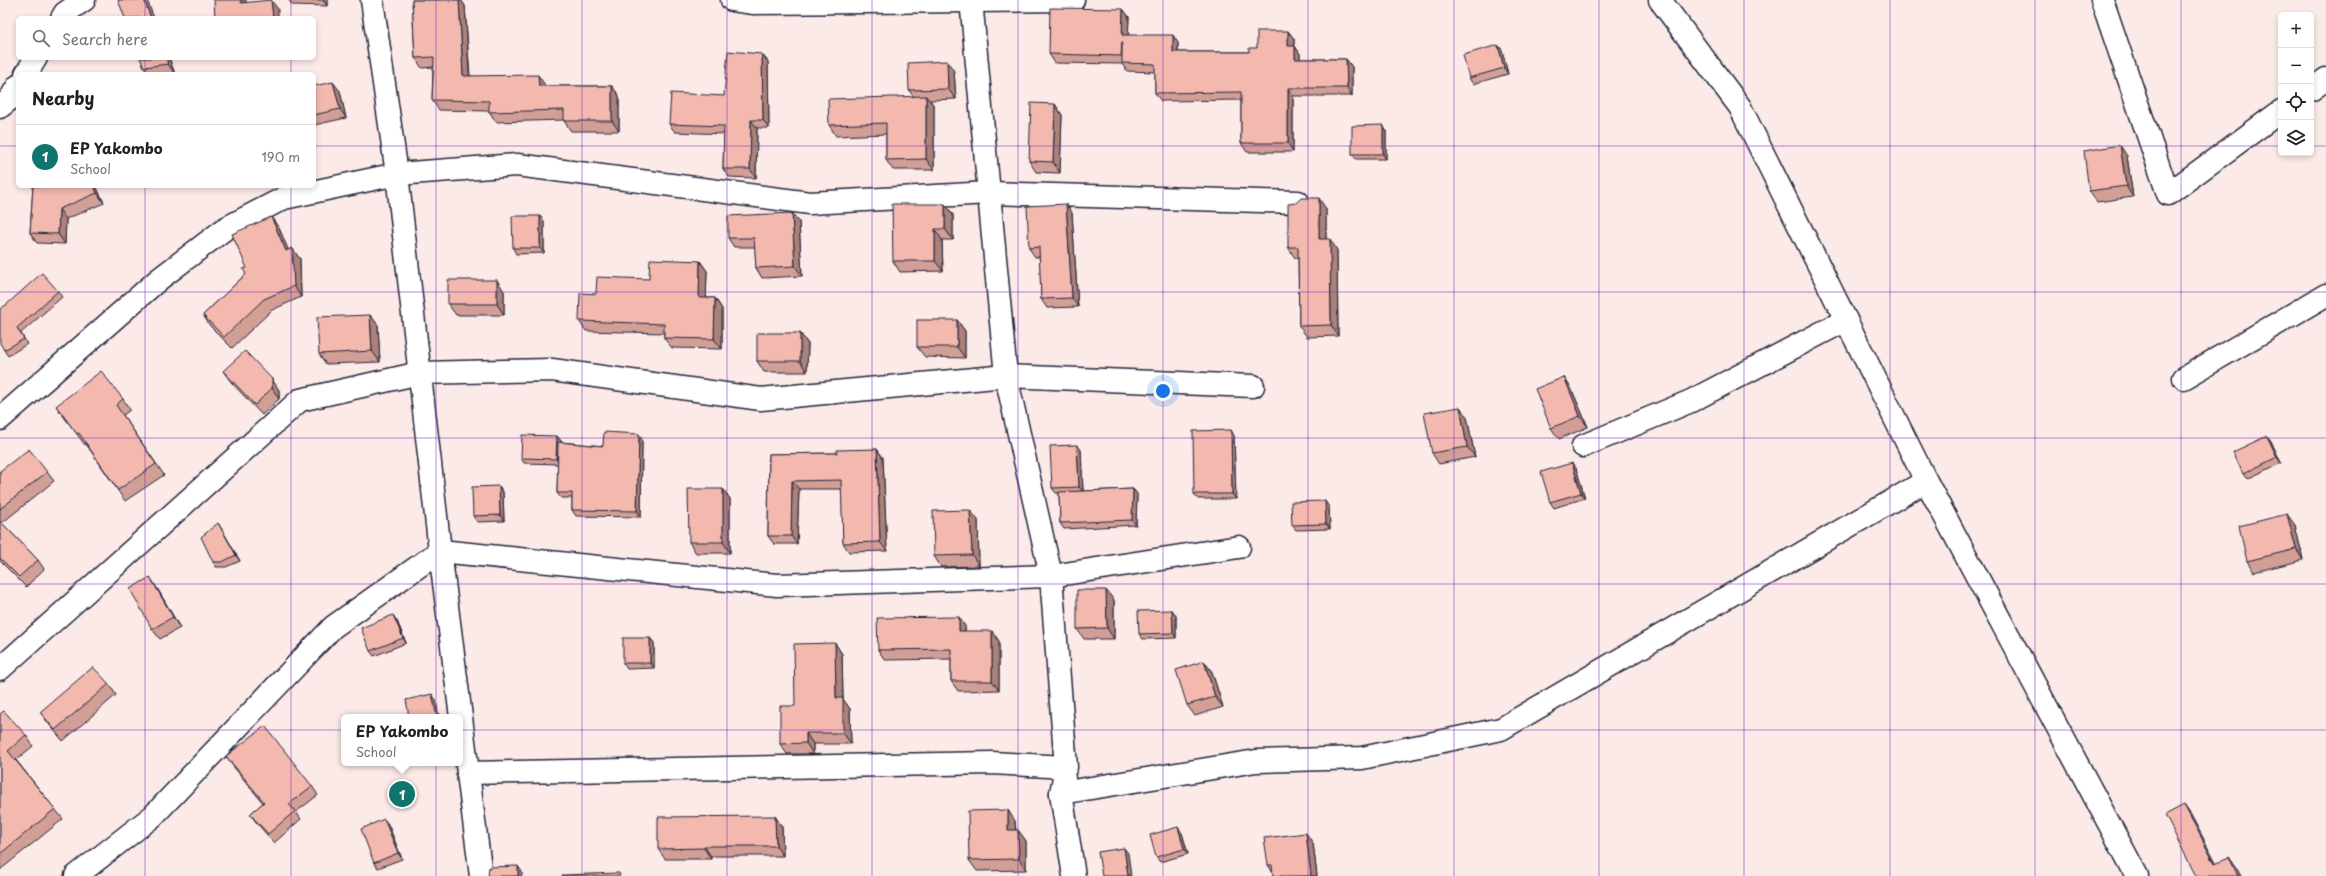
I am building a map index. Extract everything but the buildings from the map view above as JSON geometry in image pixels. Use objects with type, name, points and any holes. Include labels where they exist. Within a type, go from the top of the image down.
[{"type":"street","points":[[63,16],[65,13],[84,0]]},
{"type":"street","points":[[372,0],[397,174],[440,551],[461,714]]},
{"type":"street","points":[[732,0],[754,3],[1073,0]]},
{"type":"street","points":[[1660,0],[1740,107],[1926,481],[2137,876]]},
{"type":"street","points":[[2102,0],[2168,194],[2278,114]]},
{"type":"street","points":[[971,1],[1006,376],[1050,576],[1066,767],[1061,793],[1074,876]]},
{"type":"street","points":[[27,72],[35,60]]},
{"type":"street","points":[[2314,88],[2326,79]]},
{"type":"street","points":[[0,107],[10,99],[16,89]]},
{"type":"street","points":[[0,419],[158,280],[226,228],[284,198],[397,174],[517,165],[810,203],[989,193],[1298,202]]},
{"type":"street","points":[[2184,378],[2326,295]]},
{"type":"street","points":[[1583,446],[1691,401],[1846,320]]},
{"type":"street","points":[[0,670],[300,400],[420,373],[552,370],[761,399],[1006,376],[1253,386]]},
{"type":"street","points":[[1061,793],[1256,761],[1362,758],[1501,729],[1926,481]]},
{"type":"street","points":[[76,876],[153,816],[333,627],[440,551],[776,585],[1050,576],[1239,547]]},
{"type":"street","points":[[463,733],[481,876]]},
{"type":"street","points":[[468,773],[992,763],[1066,767]]},
{"type":"place","name":"EP Yakombo","points":[[402,794]]}]
